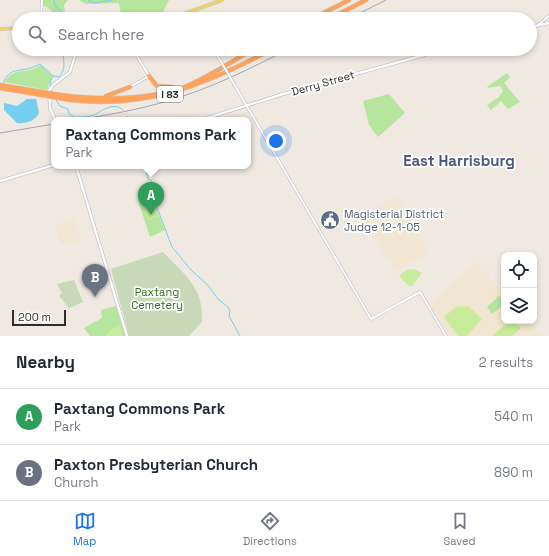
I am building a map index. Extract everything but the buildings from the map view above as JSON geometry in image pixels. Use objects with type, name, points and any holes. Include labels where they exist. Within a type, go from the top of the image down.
[{"type":"highway","points":[[326,12],[349,0]]},
{"type":"highway","points":[[343,12],[366,0]]},
{"type":"highway","name":"I 83","points":[[60,97],[116,98],[152,94],[192,83],[240,56]]},
{"type":"highway","name":"I 83","points":[[1,87],[79,101],[116,102],[162,96],[203,83],[258,56]]},
{"type":"highway","points":[[149,76],[155,84],[161,88],[192,83]]},
{"type":"highway","points":[[90,98],[110,96],[130,87]]},
{"type":"main road","points":[[193,12],[222,0]]},
{"type":"main road","points":[[539,25],[549,24]]},
{"type":"main road","points":[[0,29],[12,28]]},
{"type":"main road","points":[[54,117],[49,100],[51,86],[70,72],[75,56]]},
{"type":"main road","name":"Derry Street","points":[[210,117],[421,56]]},
{"type":"main road","points":[[0,181],[51,166]]},
{"type":"main road","points":[[77,169],[127,336]]},
{"type":"street","points":[[42,0],[42,12]]},
{"type":"street","points":[[539,25],[549,16]]},
{"type":"street","points":[[130,87],[149,76],[137,56]]},
{"type":"street","points":[[217,56],[371,319],[420,292],[446,336]]},
{"type":"shaded area","points":[[397,196],[429,252],[396,272],[360,216]]},
{"type":"shaded area","points":[[74,219],[80,240],[61,245],[55,225]]},
{"type":"shaded area","points":[[475,262],[501,291],[501,324],[532,324],[543,336],[449,336],[430,304]]},
{"type":"green space","points":[[43,0],[68,0],[64,5],[65,12],[53,12],[47,7],[43,6]]},
{"type":"green space","points":[[79,0],[169,0],[163,12],[121,12],[119,3],[86,4]]},
{"type":"green space","points":[[41,65],[52,76],[47,90],[4,82],[10,75],[16,72],[31,70]]},
{"type":"green space","points":[[507,73],[510,77],[504,83],[520,102],[508,109],[501,101],[491,110],[487,105],[499,97],[503,91],[500,86],[487,87]]},
{"type":"green space","points":[[389,94],[405,113],[378,137],[369,125],[363,101]]},
{"type":"green space","points":[[151,196],[165,230],[150,237],[138,200]]},
{"type":"green space","points":[[155,207],[159,216],[148,220],[144,212]]},
{"type":"green space","name":"Paxtang Cemetery","points":[[163,252],[192,283],[200,300],[202,322],[189,336],[129,336],[111,269]]},
{"type":"green space","points":[[414,269],[422,273],[412,286],[409,286],[399,276],[406,270]]},
{"type":"green space","points":[[74,280],[83,302],[69,308],[59,296],[62,293],[57,284]]},
{"type":"green space","points":[[499,296],[501,298],[501,307],[492,314],[487,307]]},
{"type":"green space","points":[[116,306],[125,336],[90,336],[84,328],[102,318],[101,310]]},
{"type":"green space","points":[[456,307],[469,307],[482,319],[467,336],[458,336],[444,317]]},
{"type":"green space","points":[[506,324],[518,324],[521,328],[512,336],[492,336]]},
{"type":"green space","points":[[119,325],[122,336],[106,336],[110,330]]},
{"type":"water","points":[[27,99],[36,99],[39,113],[30,121],[17,123],[4,110],[4,103],[17,106]]},
{"type":"waterway","points":[[54,0],[55,6],[62,12]]},
{"type":"waterway","points":[[88,0],[94,3],[112,0]]},
{"type":"waterway","points":[[3,83],[8,74],[40,64],[53,76],[59,77],[64,67],[63,56]]},
{"type":"waterway","points":[[51,92],[50,82],[53,76]]},
{"type":"waterway","points":[[56,100],[60,106],[68,109],[69,114],[74,117],[92,116],[104,109],[116,106],[123,110]]},
{"type":"waterway","points":[[146,169],[148,179],[152,181],[152,194],[172,247],[192,271],[207,284],[218,299],[228,307],[230,311],[229,316],[240,336]]},
{"type":"railway","points":[[362,12],[386,0]]},
{"type":"railway","points":[[94,117],[134,110],[199,91],[275,56]]},
{"type":"railway","points":[[0,133],[51,124]]},
{"type":"place","name":"Paxtang Commons Park","points":[[151,215]]},
{"type":"place","name":"Magisterial District Judge 12-1-05","points":[[330,220]]},
{"type":"place","name":"Paxton Presbyterian Church","points":[[95,297]]},
{"type":"district","name":"East Harrisburg","points":[[459,161]]}]
